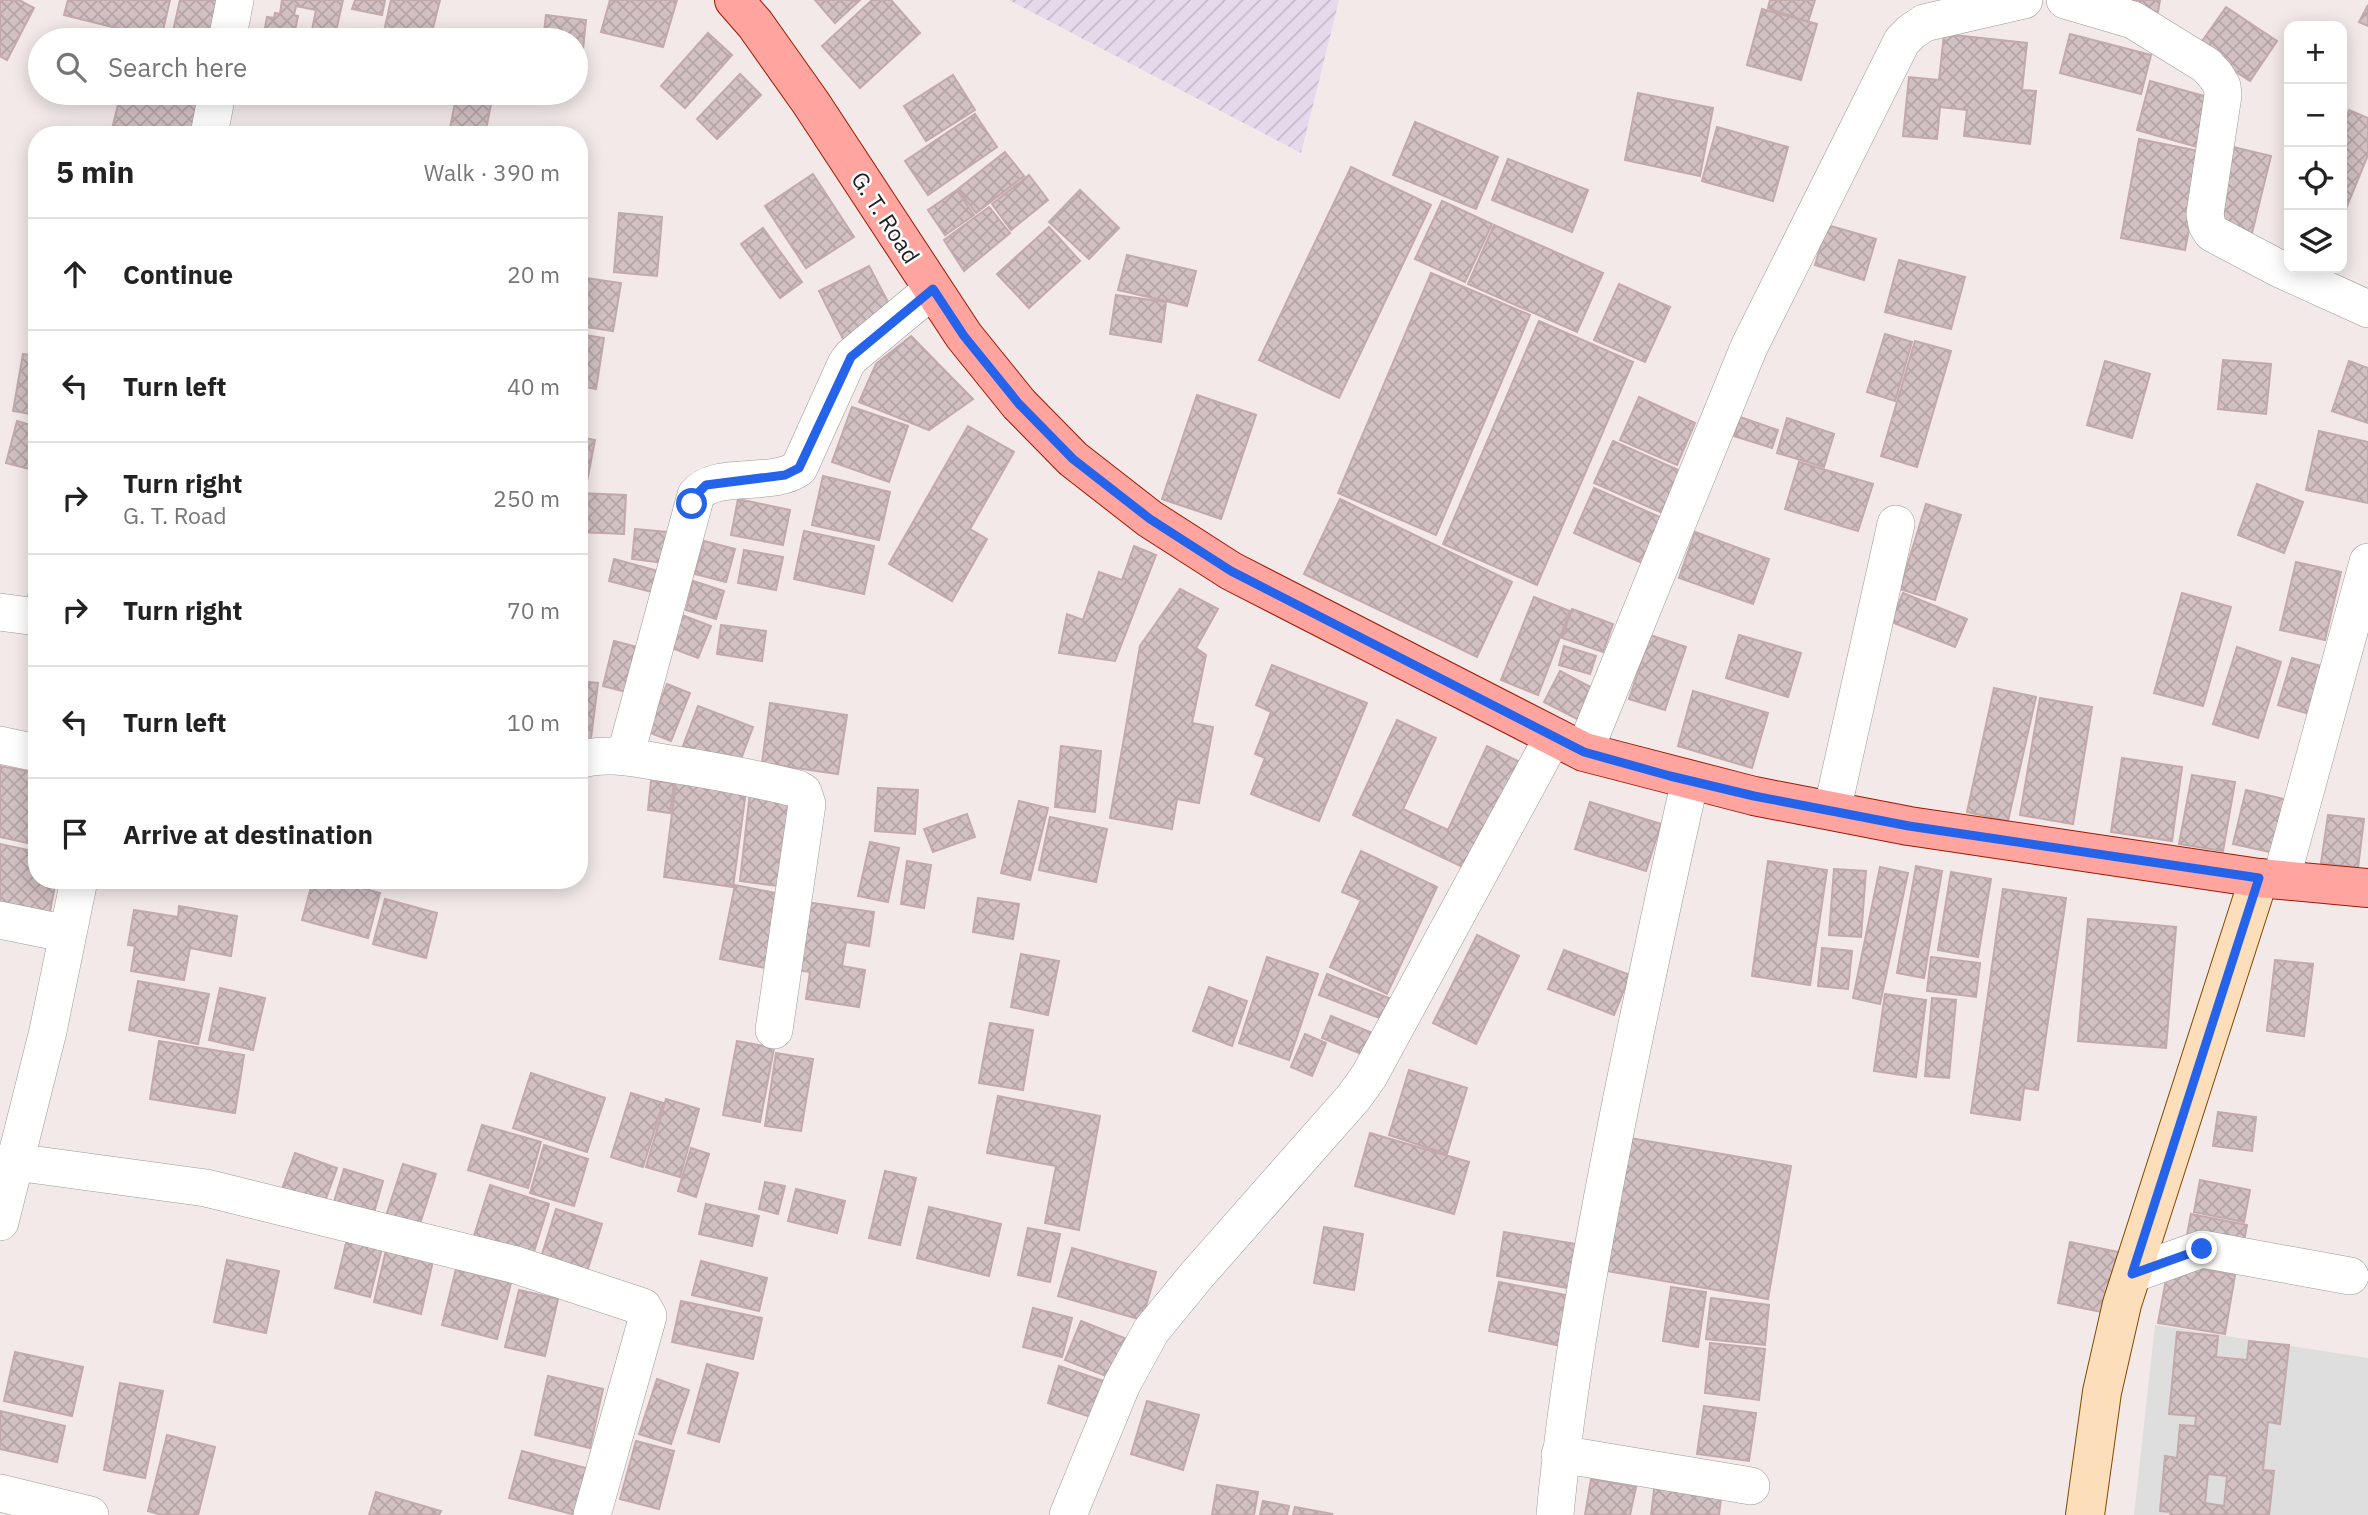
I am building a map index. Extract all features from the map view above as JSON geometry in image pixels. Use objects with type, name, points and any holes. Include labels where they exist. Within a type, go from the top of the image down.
[{"type":"main road","name":"G. T. Road","points":[[734,0],[755,24],[811,103],[964,336],[1019,404],[1073,459],[1150,519],[1231,571],[1569,745],[1690,780],[1909,826],[2270,879],[2368,888]]},
{"type":"street","points":[[229,28],[235,0]]},
{"type":"street","points":[[1068,1515],[1122,1384],[1151,1331],[1354,1097],[1369,1076],[1569,745],[1749,347],[1902,41],[1924,23],[2024,0]]},
{"type":"street","points":[[2065,0],[2133,20],[2206,65],[2216,76],[2222,86],[2223,95],[2205,214],[2207,226],[2212,233],[2278,268],[2368,309]]},
{"type":"street","points":[[211,126],[215,105]]},
{"type":"street","points":[[625,757],[696,495],[706,485],[785,475],[799,468],[851,357],[933,289]]},
{"type":"street","points":[[1832,811],[1896,524]]},
{"type":"street","points":[[2085,1515],[2104,1381],[2116,1326],[2270,879],[2368,562]]},
{"type":"street","points":[[0,612],[28,616]]},
{"type":"street","points":[[0,745],[28,751]]},
{"type":"street","points":[[588,758],[625,757],[735,774],[803,792],[807,803],[774,1030]]},
{"type":"street","points":[[1555,1515],[1560,1454],[1597,1223],[1658,920],[1690,780]]},
{"type":"street","points":[[0,1222],[48,1031],[77,889]]},
{"type":"street","points":[[0,920],[68,934]]},
{"type":"street","points":[[15,1162],[206,1188],[516,1265],[643,1307],[648,1316],[592,1515]]},
{"type":"street","points":[[2132,1274],[2202,1249],[2350,1276]]},
{"type":"street","points":[[1560,1454],[1751,1486]]},
{"type":"street","points":[[0,1493],[90,1515]]},
{"type":"shaded area","points":[[1009,0],[1339,0],[1301,153]]},
{"type":"shaded area","points":[[2155,1325],[2368,1358],[2368,1515],[2134,1515]]},
{"type":"building","points":[[0,0],[19,0],[34,8],[7,60],[0,56]]},
{"type":"building","points":[[68,0],[170,0],[164,28],[117,28],[64,15]]},
{"type":"building","points":[[180,0],[234,0],[227,28],[174,28]]},
{"type":"building","points":[[282,0],[343,0],[337,28],[312,28],[316,10],[296,6],[294,15],[298,16],[296,28],[265,28],[267,17],[274,18],[275,13],[280,14]]},
{"type":"building","points":[[355,0],[385,0],[382,15],[352,9]]},
{"type":"building","points":[[391,0],[440,0],[433,28],[385,28]]},
{"type":"building","points":[[610,0],[677,0],[663,47],[601,32]]},
{"type":"building","points":[[815,0],[860,0],[835,23]]},
{"type":"building","points":[[872,0],[891,0],[920,33],[860,88],[822,46]]},
{"type":"building","points":[[1770,0],[1815,0],[1808,22],[1768,8]]},
{"type":"building","points":[[2104,0],[2160,0],[2158,12]]},
{"type":"building","points":[[2368,5],[2368,26],[2359,22]]},
{"type":"building","points":[[2226,7],[2277,41],[2250,81],[2198,47]]},
{"type":"building","points":[[1762,9],[1817,24],[1801,80],[1747,65]]},
{"type":"building","points":[[546,15],[586,20],[585,28],[544,28]]},
{"type":"building","points":[[708,33],[732,55],[685,108],[661,86]]},
{"type":"building","points":[[1944,34],[2027,43],[2022,90],[2036,91],[2030,144],[1964,136],[1967,110],[1940,107],[1937,139],[1903,136],[1909,77],[1939,80]]},
{"type":"building","points":[[2070,34],[2151,55],[2141,94],[2060,73]]},
{"type":"building","points":[[740,74],[761,95],[717,139],[697,119]]},
{"type":"building","points":[[953,75],[975,110],[926,141],[904,106]]},
{"type":"building","points":[[2150,81],[2215,99],[2201,148],[2137,130]]},
{"type":"building","points":[[1638,93],[1713,108],[1700,176],[1625,160]]},
{"type":"building","points":[[118,105],[204,105],[199,126],[113,125]]},
{"type":"building","points":[[455,105],[491,105],[487,126],[450,126]]},
{"type":"building","points":[[2349,110],[2368,118],[2368,155],[2347,206],[2347,147]]},
{"type":"building","points":[[975,114],[997,147],[928,195],[905,161]]},
{"type":"building","points":[[1415,122],[1498,157],[1476,209],[1393,175]]},
{"type":"building","points":[[1717,127],[1788,147],[1773,201],[1702,181]]},
{"type":"building","points":[[2139,139],[2204,152],[2185,250],[2121,238]]},
{"type":"building","points":[[2233,147],[2271,156],[2252,233],[2214,224]]},
{"type":"building","points":[[1005,152],[1024,176],[976,213],[958,189]]},
{"type":"building","points":[[1508,159],[1588,190],[1572,232],[1492,200]]},
{"type":"building","points":[[1351,167],[1431,205],[1339,398],[1259,360]]},
{"type":"building","points":[[813,174],[854,237],[806,268],[765,206]]},
{"type":"building","points":[[1029,175],[1048,200],[1011,230],[992,204]]},
{"type":"building","points":[[957,190],[974,215],[945,235],[928,210]]},
{"type":"building","points":[[1080,190],[1119,228],[1089,259],[1049,222]]},
{"type":"building","points":[[1442,201],[1492,224],[1465,282],[1415,259]]},
{"type":"building","points":[[989,207],[1010,233],[964,271],[944,240]]},
{"type":"building","points":[[619,213],[662,217],[657,276],[614,272]]},
{"type":"building","points":[[1494,225],[1603,273],[1577,332],[1468,284]]},
{"type":"building","points":[[1827,225],[1876,239],[1864,280],[1815,265]]},
{"type":"building","points":[[1049,227],[1080,261],[1029,308],[997,274]]},
{"type":"building","points":[[763,228],[802,282],[780,298],[741,244]]},
{"type":"building","points":[[1127,255],[1196,271],[1187,306],[1118,290]]},
{"type":"building","points":[[1899,260],[1965,277],[1951,329],[1885,312]]},
{"type":"building","points":[[869,266],[897,319],[846,345],[819,291]]},
{"type":"building","points":[[1431,273],[1530,315],[1436,535],[1338,493]]},
{"type":"building","points":[[588,278],[621,283],[613,331],[588,327]]},
{"type":"building","points":[[1619,284],[1670,307],[1645,362],[1594,340]]},
{"type":"building","points":[[1116,295],[1166,302],[1161,342],[1110,334]]},
{"type":"building","points":[[1539,321],[1633,362],[1537,585],[1443,544]]},
{"type":"building","points":[[1885,334],[1912,342],[1895,401],[1867,392]]},
{"type":"building","points":[[588,335],[604,338],[596,389],[588,388]]},
{"type":"building","points":[[911,336],[973,399],[929,430],[859,402],[876,364]]},
{"type":"building","points":[[1915,341],[1951,351],[1917,467],[1881,456]]},
{"type":"building","points":[[23,354],[28,355],[28,414],[13,411]]},
{"type":"building","points":[[2223,360],[2271,364],[2266,414],[2218,409]]},
{"type":"building","points":[[2105,361],[2150,374],[2132,438],[2087,425]]},
{"type":"building","points":[[2349,361],[2368,368],[2368,423],[2332,411]]},
{"type":"building","points":[[1197,395],[1256,415],[1221,519],[1162,499]]},
{"type":"building","points":[[1639,397],[1695,423],[1677,465],[1620,440]]},
{"type":"building","points":[[852,407],[908,426],[889,482],[832,462]]},
{"type":"building","points":[[1740,417],[1778,430],[1772,448],[1734,436]]},
{"type":"building","points":[[1787,418],[1834,434],[1824,467],[1777,453]]},
{"type":"building","points":[[17,421],[28,424],[28,469],[6,463]]},
{"type":"building","points":[[968,426],[1014,452],[970,529],[987,539],[952,601],[889,564]]},
{"type":"building","points":[[2319,431],[2368,442],[2368,503],[2306,490]]},
{"type":"building","points":[[588,439],[595,440],[588,476]]},
{"type":"building","points":[[1613,441],[1685,473],[1667,515],[1594,483]]},
{"type":"building","points":[[1799,462],[1873,484],[1858,531],[1785,509]]},
{"type":"building","points":[[823,476],[890,492],[879,540],[812,525]]},
{"type":"building","points":[[2257,484],[2303,502],[2284,553],[2238,535]]},
{"type":"building","points":[[1594,488],[1662,518],[1642,563],[1574,533]]},
{"type":"building","points":[[588,493],[626,495],[624,534],[588,532]]},
{"type":"building","points":[[738,499],[790,510],[783,545],[731,535]]},
{"type":"building","points":[[1340,499],[1512,582],[1477,657],[1304,574]]},
{"type":"building","points":[[1926,504],[1961,515],[1935,600],[1900,589]]},
{"type":"building","points":[[635,529],[667,532],[663,563],[632,559]]},
{"type":"building","points":[[804,531],[874,546],[864,594],[794,579]]},
{"type":"building","points":[[1695,532],[1769,559],[1753,604],[1679,578]]},
{"type":"building","points":[[704,541],[735,549],[726,582],[695,574]]},
{"type":"building","points":[[1134,546],[1156,555],[1115,661],[1059,653],[1067,614],[1083,620],[1099,572],[1122,580]]},
{"type":"building","points":[[744,550],[783,557],[776,590],[738,583]]},
{"type":"building","points":[[614,559],[658,571],[652,592],[609,581]]},
{"type":"building","points":[[2296,562],[2341,572],[2325,640],[2280,630]]},
{"type":"building","points":[[693,581],[724,591],[716,619],[686,610]]},
{"type":"building","points":[[1180,589],[1218,609],[1196,648],[1206,655],[1192,723],[1213,727],[1199,803],[1177,799],[1172,829],[1110,818],[1140,646]]},
{"type":"building","points":[[1903,593],[1967,619],[1955,647],[1891,622]]},
{"type":"building","points":[[2182,593],[2231,607],[2203,706],[2154,693]]},
{"type":"building","points":[[1534,597],[1570,611],[1538,695],[1501,680]]},
{"type":"building","points":[[1572,609],[1613,624],[1603,652],[1562,638]]},
{"type":"building","points":[[682,615],[711,626],[698,658],[669,647]]},
{"type":"building","points":[[721,625],[766,631],[762,661],[717,654]]},
{"type":"building","points":[[1650,635],[1686,647],[1665,710],[1629,699]]},
{"type":"building","points":[[1739,635],[1801,653],[1788,697],[1726,678]]},
{"type":"building","points":[[614,641],[641,648],[630,693],[603,686]]},
{"type":"building","points":[[1564,646],[1596,656],[1590,674],[1559,665]]},
{"type":"building","points":[[2237,647],[2281,662],[2258,738],[2213,724]]},
{"type":"building","points":[[2292,658],[2332,669],[2320,717],[2278,705]]},
{"type":"building","points":[[1272,665],[1367,703],[1319,821],[1251,794],[1265,758],[1255,754],[1271,712],[1256,705]]},
{"type":"building","points":[[1560,671],[1596,690],[1579,720],[1544,702]]},
{"type":"building","points":[[588,682],[598,683],[588,746]]},
{"type":"building","points":[[667,684],[690,693],[671,741],[648,732]]},
{"type":"building","points":[[1994,688],[2036,697],[2008,821],[1967,812]]},
{"type":"building","points":[[1693,691],[1768,713],[1752,768],[1678,746]]},
{"type":"building","points":[[2040,698],[2092,707],[2073,824],[2020,815]]},
{"type":"building","points":[[770,703],[847,715],[838,774],[762,763]]},
{"type":"building","points":[[698,706],[753,727],[738,767],[683,746]]},
{"type":"building","points":[[1397,720],[1436,738],[1403,809],[1448,830],[1487,746],[1522,763],[1471,871],[1353,815]]},
{"type":"building","points":[[1061,746],[1101,751],[1095,812],[1055,807]]},
{"type":"building","points":[[2122,758],[2182,767],[2172,841],[2111,832]]},
{"type":"building","points":[[0,766],[28,771],[28,843],[0,837]]},
{"type":"building","points":[[2192,775],[2235,782],[2223,851],[2179,844]]},
{"type":"building","points":[[651,781],[674,783],[670,813],[648,810]]},
{"type":"building","points":[[676,782],[746,791],[733,887],[664,877]]},
{"type":"building","points":[[878,788],[918,790],[915,834],[875,831]]},
{"type":"building","points":[[2246,790],[2296,802],[2284,855],[2233,844]]},
{"type":"building","points":[[750,792],[796,798],[786,887],[740,881]]},
{"type":"building","points":[[1019,801],[1048,808],[1030,880],[1001,873]]},
{"type":"building","points":[[1590,802],[1661,824],[1646,871],[1575,849]]},
{"type":"building","points":[[967,814],[975,837],[933,852],[924,829]]},
{"type":"building","points":[[2328,815],[2364,819],[2358,868],[2321,863]]},
{"type":"building","points":[[1050,817],[1107,829],[1096,882],[1039,870]]},
{"type":"building","points":[[870,842],[899,848],[888,902],[858,896]]},
{"type":"building","points":[[0,844],[28,850],[28,889],[54,889],[48,922],[0,913]]},
{"type":"building","points":[[1361,851],[1437,887],[1387,994],[1330,967],[1361,900],[1342,892]]},
{"type":"building","points":[[907,861],[931,865],[924,908],[901,904]]},
{"type":"building","points":[[1768,861],[1827,870],[1810,985],[1752,976]]},
{"type":"building","points":[[1916,866],[1942,871],[1924,978],[1897,973]]},
{"type":"building","points":[[1880,867],[1908,873],[1880,1004],[1853,998]]},
{"type":"building","points":[[1834,869],[1866,871],[1861,937],[1829,935]]},
{"type":"building","points":[[1951,872],[1991,879],[1978,957],[1938,950]]},
{"type":"building","points":[[735,885],[791,896],[776,970],[720,959]]},
{"type":"building","points":[[311,889],[366,889],[380,893],[368,938],[302,920]]},
{"type":"building","points":[[2003,889],[2066,898],[2038,1090],[2024,1088],[2020,1120],[1971,1113]]},
{"type":"building","points":[[978,898],[1019,904],[1013,939],[973,932]]},
{"type":"building","points":[[385,899],[437,913],[426,958],[373,944]]},
{"type":"building","points":[[806,902],[874,912],[869,946],[846,942],[842,966],[865,970],[859,1007],[806,999],[810,972],[796,970]]},
{"type":"building","points":[[179,906],[237,916],[231,956],[190,948],[184,980],[131,971],[135,946],[128,945],[134,910],[178,917]]},
{"type":"building","points":[[2088,919],[2176,927],[2166,1048],[2078,1041]]},
{"type":"building","points":[[1477,935],[1519,956],[1476,1044],[1433,1023]]},
{"type":"building","points":[[1822,948],[1852,951],[1848,989],[1818,986]]},
{"type":"building","points":[[1564,950],[1630,975],[1614,1015],[1548,989]]},
{"type":"building","points":[[1021,954],[1059,961],[1048,1015],[1011,1007]]},
{"type":"building","points":[[1267,957],[1318,974],[1289,1060],[1239,1043]]},
{"type":"building","points":[[1931,957],[1980,963],[1976,997],[1927,991]]},
{"type":"building","points":[[2275,960],[2313,964],[2304,1036],[2267,1031]]},
{"type":"building","points":[[1327,974],[1389,998],[1382,1019],[1319,995]]},
{"type":"building","points":[[138,981],[209,994],[198,1044],[129,1030]]},
{"type":"building","points":[[1209,987],[1247,1001],[1232,1046],[1193,1031]]},
{"type":"building","points":[[220,988],[265,998],[253,1050],[209,1040]]},
{"type":"building","points":[[1885,994],[1926,1000],[1916,1077],[1874,1071]]},
{"type":"building","points":[[1932,998],[1956,1000],[1949,1078],[1925,1076]]},
{"type":"building","points":[[1331,1016],[1375,1034],[1366,1056],[1322,1038]]},
{"type":"building","points":[[990,1023],[1033,1030],[1023,1090],[979,1083]]},
{"type":"building","points":[[1305,1034],[1326,1043],[1312,1076],[1291,1067]]},
{"type":"building","points":[[159,1041],[244,1055],[235,1113],[150,1099]]},
{"type":"building","points":[[737,1041],[774,1048],[760,1122],[723,1115]]},
{"type":"building","points":[[776,1053],[813,1059],[801,1131],[765,1126]]},
{"type":"building","points":[[1409,1070],[1467,1088],[1447,1154],[1389,1135]]},
{"type":"building","points":[[531,1073],[605,1098],[587,1152],[513,1128]]},
{"type":"building","points":[[631,1093],[663,1103],[643,1167],[611,1157]]},
{"type":"building","points":[[998,1096],[1100,1116],[1079,1230],[1045,1223],[1056,1166],[987,1153]]},
{"type":"building","points":[[666,1099],[699,1109],[680,1177],[646,1167]]},
{"type":"building","points":[[2218,1112],[2256,1117],[2252,1151],[2213,1146]]},
{"type":"building","points":[[482,1125],[541,1142],[528,1188],[468,1170]]},
{"type":"building","points":[[1370,1133],[1469,1162],[1454,1214],[1355,1186]]},
{"type":"building","points":[[1624,1137],[1791,1166],[1768,1299],[1601,1270]]},
{"type":"building","points":[[544,1145],[588,1159],[574,1206],[530,1193]]},
{"type":"building","points":[[691,1148],[709,1154],[696,1197],[678,1191]]},
{"type":"building","points":[[295,1153],[337,1168],[324,1204],[282,1189]]},
{"type":"building","points":[[403,1164],[436,1174],[418,1230],[385,1219]]},
{"type":"building","points":[[344,1169],[383,1181],[373,1216],[333,1205]]},
{"type":"building","points":[[885,1171],[916,1178],[900,1245],[869,1238]]},
{"type":"building","points":[[2200,1180],[2250,1190],[2244,1222],[2194,1212]]},
{"type":"building","points":[[765,1182],[785,1186],[778,1214],[759,1209]]},
{"type":"building","points":[[490,1185],[549,1204],[531,1261],[472,1242]]},
{"type":"building","points":[[796,1189],[845,1201],[837,1233],[788,1221]]},
{"type":"building","points":[[706,1204],[759,1216],[752,1246],[699,1234]]},
{"type":"building","points":[[929,1207],[1001,1224],[989,1276],[917,1258]]},
{"type":"building","points":[[556,1209],[602,1224],[585,1278],[539,1264]]},
{"type":"building","points":[[2191,1214],[2247,1225],[2238,1272],[2182,1261]]},
{"type":"building","points":[[1324,1227],[1363,1234],[1354,1290],[1314,1283]]},
{"type":"building","points":[[1028,1228],[1060,1234],[1050,1282],[1018,1275]]},
{"type":"building","points":[[349,1231],[384,1240],[370,1297],[335,1288]]},
{"type":"building","points":[[1504,1232],[1582,1245],[1574,1289],[1497,1276]]},
{"type":"building","points":[[388,1241],[435,1252],[421,1314],[374,1302]]},
{"type":"building","points":[[2070,1242],[2123,1253],[2111,1314],[2058,1303]]},
{"type":"building","points":[[1072,1248],[1156,1272],[1142,1320],[1058,1296]]},
{"type":"building","points":[[227,1260],[279,1271],[266,1333],[214,1322]]},
{"type":"building","points":[[701,1261],[767,1278],[759,1311],[692,1295]]},
{"type":"building","points":[[2169,1263],[2235,1275],[2225,1334],[2158,1323]]},
{"type":"building","points":[[456,1269],[511,1283],[497,1339],[442,1325]]},
{"type":"building","points":[[1499,1282],[1571,1296],[1561,1346],[1489,1331]]},
{"type":"building","points":[[1671,1287],[1706,1292],[1698,1347],[1663,1341]]},
{"type":"building","points":[[519,1290],[558,1299],[545,1356],[505,1347]]},
{"type":"building","points":[[1711,1298],[1769,1305],[1765,1345],[1706,1339]]},
{"type":"building","points":[[681,1301],[762,1318],[753,1359],[672,1342]]},
{"type":"building","points":[[1033,1308],[1072,1318],[1062,1357],[1023,1347]]},
{"type":"building","points":[[1081,1321],[1127,1339],[1111,1378],[1065,1360]]},
{"type":"building","points":[[2177,1332],[2218,1336],[2216,1357],[2247,1360],[2249,1341],[2289,1345],[2280,1424],[2268,1422],[2263,1470],[2274,1471],[2269,1515],[2170,1515],[2171,1512],[2160,1511],[2165,1456],[2177,1458],[2180,1425],[2195,1426],[2196,1416],[2169,1414]],"holes":[[[2208,1474],[2227,1476],[2224,1506],[2205,1503]]]},
{"type":"building","points":[[1710,1343],[1765,1349],[1759,1400],[1705,1393]]},
{"type":"building","points":[[15,1352],[83,1367],[72,1416],[4,1401]]},
{"type":"building","points":[[707,1364],[738,1373],[719,1442],[688,1433]]},
{"type":"building","points":[[1059,1366],[1112,1384],[1100,1420],[1048,1403]]},
{"type":"building","points":[[548,1376],[603,1389],[590,1448],[535,1435]]},
{"type":"building","points":[[657,1379],[689,1390],[671,1444],[639,1434]]},
{"type":"building","points":[[120,1383],[163,1391],[145,1478],[104,1470]]},
{"type":"building","points":[[1147,1401],[1199,1415],[1183,1470],[1131,1454]]},
{"type":"building","points":[[1704,1406],[1756,1413],[1749,1461],[1697,1454]]},
{"type":"building","points":[[0,1411],[65,1426],[57,1462],[0,1449]]},
{"type":"building","points":[[167,1435],[215,1447],[198,1515],[162,1515],[148,1511]]},
{"type":"building","points":[[636,1441],[674,1451],[659,1509],[620,1499]]},
{"type":"building","points":[[522,1451],[589,1469],[576,1515],[509,1498]]},
{"type":"building","points":[[1591,1479],[1636,1487],[1630,1515],[1585,1515]]},
{"type":"building","points":[[1655,1482],[1722,1490],[1719,1515],[1651,1515]]},
{"type":"building","points":[[1217,1485],[1258,1492],[1254,1515],[1212,1515]]},
{"type":"building","points":[[376,1492],[441,1511],[439,1515],[369,1515]]},
{"type":"building","points":[[1263,1501],[1289,1506],[1287,1515],[1260,1515]]},
{"type":"building","points":[[1295,1507],[1332,1514],[1293,1515]]},
{"type":"route","points":[[692,504],[701,488],[706,485],[785,475],[799,468],[851,357],[933,289],[964,336],[1019,404],[1073,459],[1150,519],[1231,571],[1584,752],[1754,796],[1909,826],[2259,878],[2132,1274],[2202,1249]]}]
